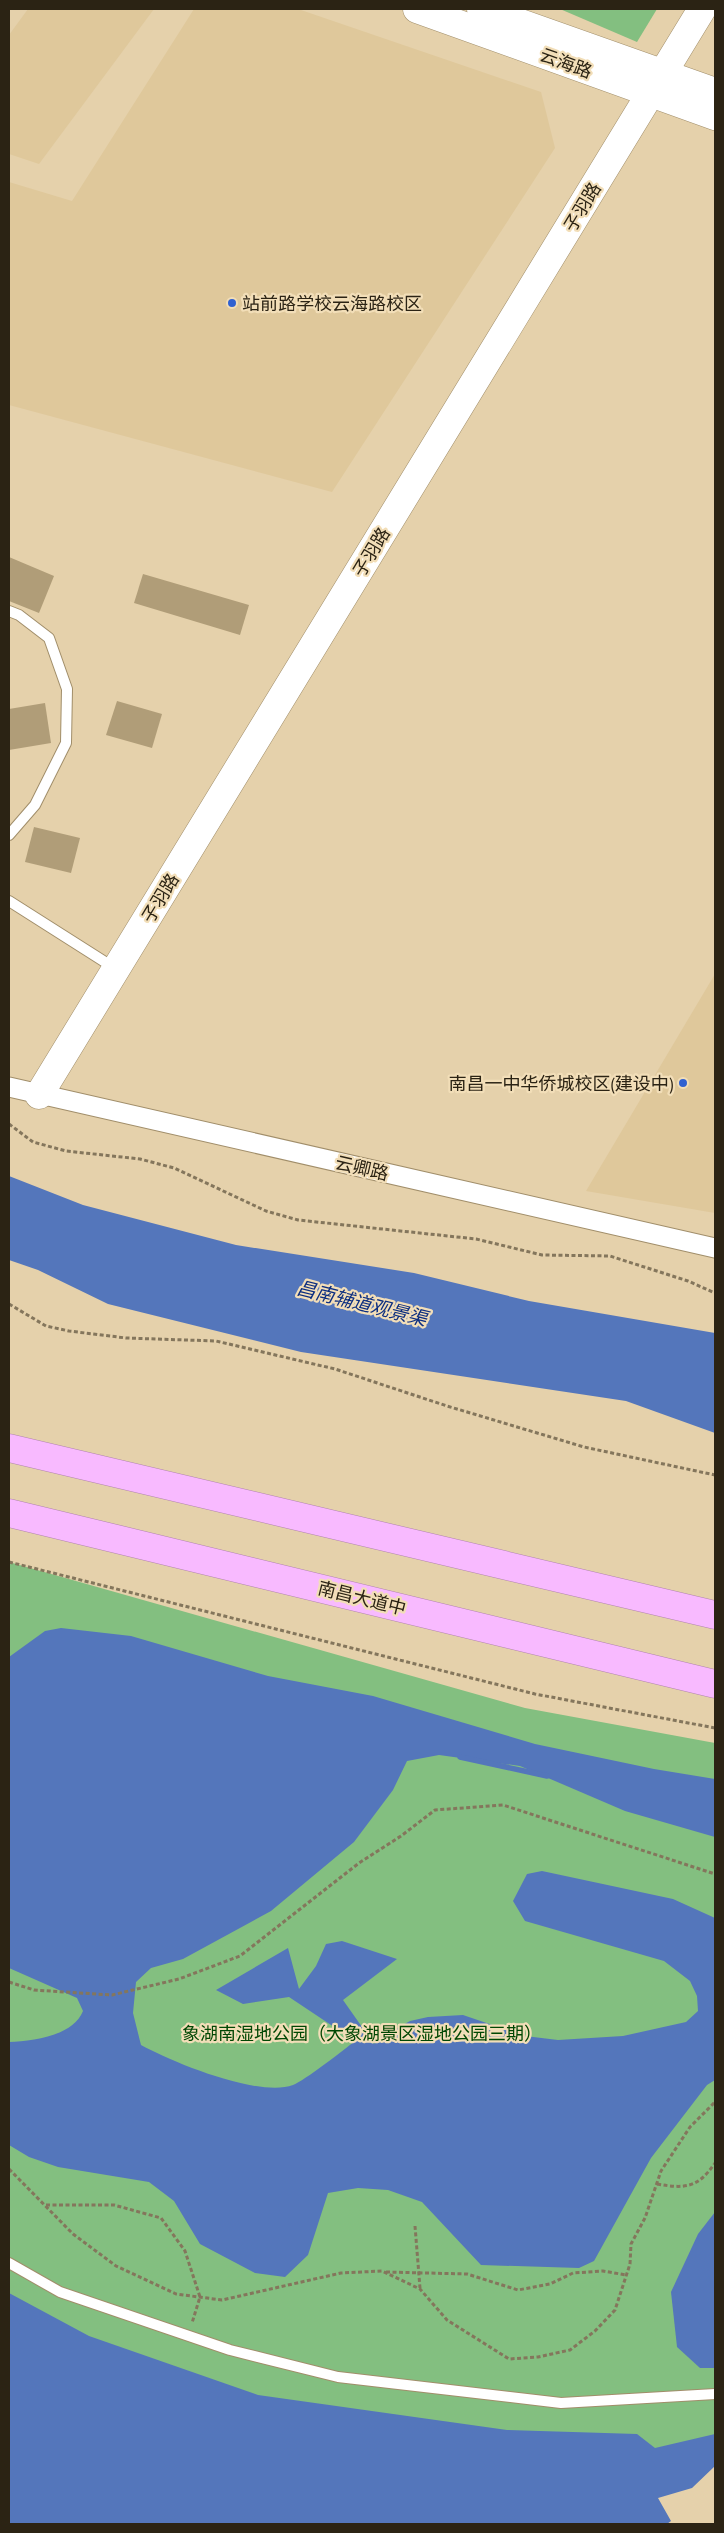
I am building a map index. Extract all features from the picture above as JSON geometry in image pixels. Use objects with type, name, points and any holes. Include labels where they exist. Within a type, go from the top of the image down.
[{"type":"highway","points":[[9,1448],[715,1615]]},
{"type":"highway","name":"南昌大道中","points":[[9,1513],[715,1684]]},
{"type":"street","name":"云海路","points":[[417,9],[657,84],[715,92]]},
{"type":"street","name":"云海路","points":[[481,9],[657,84],[715,116]]},
{"type":"street","name":"子羽路","points":[[39,1095],[702,9]]},
{"type":"street","name":"云卿路","points":[[9,1086],[39,1095],[715,1248]]},
{"type":"lane","points":[[9,611],[19,615],[49,638],[67,689],[66,743],[35,805],[9,835]]},
{"type":"lane","points":[[9,901],[116,970]]},
{"type":"lane","points":[[9,2263],[60,2292],[230,2350],[338,2377],[561,2403],[715,2394]]},
{"type":"path","points":[[9,1124],[33,1142],[66,1151],[140,1159],[174,1168],[266,1210],[298,1220],[476,1239],[542,1255],[610,1256],[688,1281],[715,1293]]},
{"type":"path","points":[[9,1304],[46,1326],[69,1331],[126,1338],[216,1341],[335,1369],[584,1448],[715,1475]]},
{"type":"path","points":[[9,1562],[535,1694],[715,1728]]},
{"type":"path","points":[[9,1982],[34,1990],[112,1995],[179,1979],[240,1956],[359,1863],[401,1836],[435,1810],[502,1805],[715,1874]]},
{"type":"path","points":[[382,2271],[420,2289],[447,2320],[509,2359],[538,2357],[570,2350],[595,2331],[615,2310],[626,2275],[631,2244],[644,2218],[661,2171],[690,2126],[715,2102]]},
{"type":"path","points":[[657,2184],[673,2187],[688,2186],[702,2181],[715,2163]]},
{"type":"path","points":[[9,2169],[73,2234],[116,2266],[176,2294],[222,2300],[341,2274],[382,2271],[418,2274],[467,2274],[518,2290],[550,2284],[573,2273],[603,2271],[626,2275]]},
{"type":"path","points":[[45,2205],[114,2205],[161,2218],[185,2251],[200,2297],[189,2336]]},
{"type":"path","points":[[415,2226],[420,2289]]},
{"type":"shaded area","points":[[28,9],[154,9],[39,164],[9,154],[9,35]]},
{"type":"shaded area","name":"站前路学校云海路校区","points":[[194,9],[298,9],[541,92],[555,148],[332,492],[9,405],[9,182],[72,201]]},
{"type":"shaded area","name":"南昌一中华侨城校区(建设中)","points":[[715,974],[715,1213],[586,1191]]},
{"type":"green space","points":[[560,9],[657,9],[637,42]]},
{"type":"green space","name":"象湖南湿地公园（大象湖景区湿地公园三期）","points":[[9,1562],[525,1708],[715,1743],[715,2457],[378,2442],[9,2323]]},
{"type":"water","name":"昌南辅道观景渠","points":[[9,1176],[83,1205],[236,1245],[414,1273],[529,1301],[715,1333],[715,1433],[626,1401],[301,1352],[108,1304],[38,1270],[9,1260]]},
{"type":"water","points":[[61,1628],[131,1636],[268,1676],[373,1696],[535,1744],[654,1769],[715,1779],[715,1837],[625,1811],[520,1766],[439,1755],[407,1761],[393,1790],[354,1842],[271,1911],[183,1959],[151,1968],[136,1982],[133,2013],[141,2045],[194,2069],[238,2083],[278,2088],[298,2082],[355,2041],[289,1997],[243,2004],[216,1990],[288,1948],[299,1989],[316,1966],[326,1944],[342,1941],[397,1959],[343,2000],[374,2044],[381,2037],[410,2021],[428,2017],[463,2015],[525,2036],[558,2040],[623,2036],[686,2022],[698,2011],[697,1996],[690,1981],[664,1961],[525,1921],[513,1901],[527,1874],[542,1871],[673,1899],[715,1918],[715,2080],[707,2085],[651,2158],[594,2261],[579,2268],[481,2265],[422,2202],[388,2190],[358,2188],[328,2193],[308,2255],[285,2277],[255,2273],[200,2244],[174,2201],[149,2182],[58,2167],[29,2157],[9,2145],[9,2042],[40,2038],[62,2032],[78,2019],[83,2011],[77,1998],[9,1968],[9,1657],[45,1631]]},
{"type":"water","points":[[715,2212],[715,2368],[700,2368],[677,2347],[671,2292],[698,2234]]},
{"type":"water","points":[[9,2293],[89,2336],[258,2395],[507,2430],[637,2434],[655,2448],[715,2434],[715,2466],[692,2488],[658,2498],[671,2521],[667,2524],[9,2524]]},
{"type":"building","points":[[9,557],[54,576],[39,613],[9,601]]},
{"type":"building","points":[[143,574],[249,605],[240,635],[134,603]]},
{"type":"building","points":[[117,701],[162,714],[152,748],[106,735]]},
{"type":"building","points":[[45,703],[51,743],[9,750],[9,709]]},
{"type":"building","points":[[34,827],[80,838],[71,873],[25,862]]},
{"type":"waterway","points":[[460,1757],[547,1776]]},
{"type":"place","name":"站前路学校云海路校区","points":[[232,303]]},
{"type":"place","name":"南昌一中华侨城校区(建设中)","points":[[683,1083]]}]
